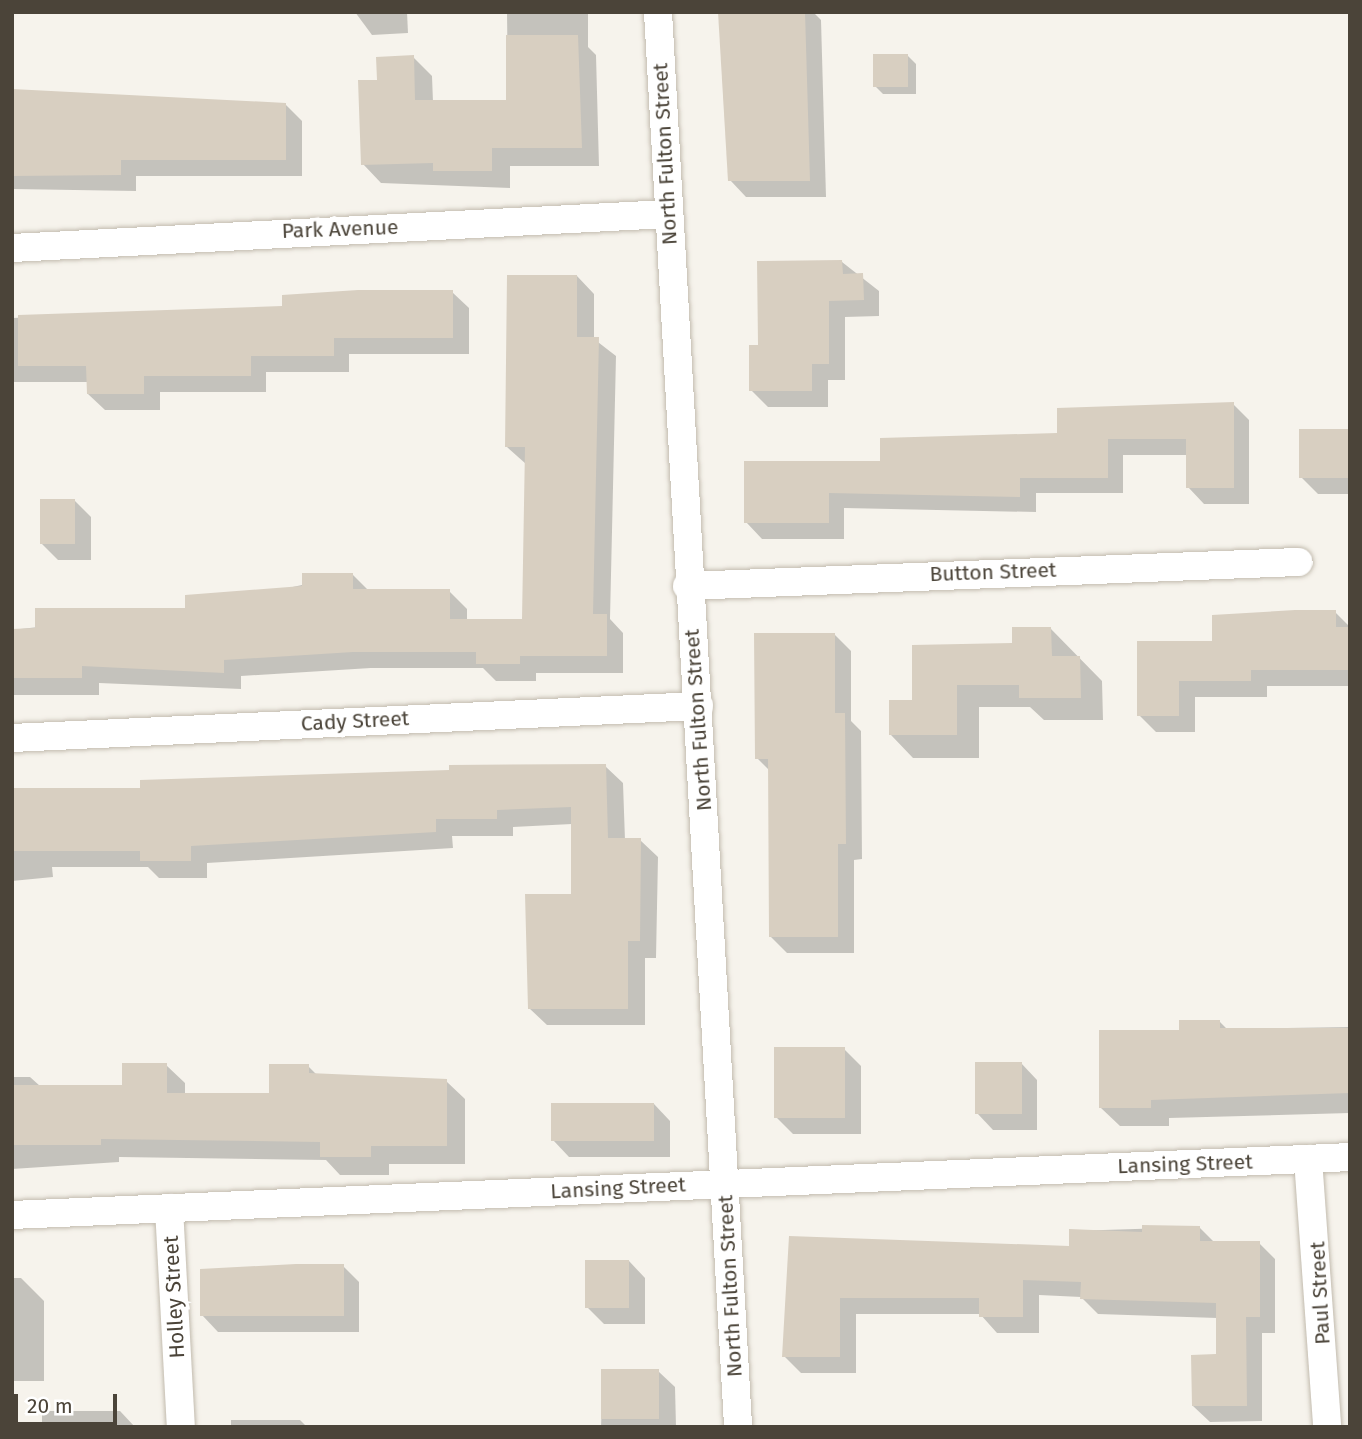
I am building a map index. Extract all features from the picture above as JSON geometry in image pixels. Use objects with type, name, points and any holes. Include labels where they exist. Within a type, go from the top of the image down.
[{"type":"street","name":"North Fulton Street","points":[[658,12],[687,586],[699,706],[738,1427]]},
{"type":"street","name":"Park Avenue","points":[[12,248],[668,214]]},
{"type":"street","name":"Button Street","points":[[687,586],[1299,562]]},
{"type":"street","name":"Cady Street","points":[[12,738],[699,706]]},
{"type":"street","name":"Lansing Street","points":[[12,1214],[1350,1157]]},
{"type":"street","name":"Paul Street","points":[[1308,1159],[1327,1427]]},
{"type":"street","name":"Holley Street","points":[[169,1208],[181,1427]]},
{"type":"building","points":[[718,12],[805,12],[810,181],[728,181]]},
{"type":"building","points":[[506,35],[578,35],[582,148],[492,148],[492,171],[433,171],[433,163],[361,165],[358,80],[377,80],[376,57],[414,55],[415,100],[506,100]]},
{"type":"building","points":[[873,54],[908,54],[908,87],[873,87]]},
{"type":"building","points":[[12,89],[286,103],[286,160],[121,160],[121,175],[12,176]]},
{"type":"building","points":[[842,260],[843,274],[863,273],[864,300],[829,301],[829,364],[812,364],[812,391],[749,391],[749,345],[758,345],[757,261]]},
{"type":"building","points":[[507,275],[577,275],[577,337],[599,337],[593,614],[607,614],[607,656],[520,656],[520,664],[476,664],[476,652],[353,652],[224,660],[224,673],[82,666],[82,678],[12,678],[12,629],[35,628],[35,608],[185,608],[185,595],[302,586],[302,573],[353,573],[353,589],[450,589],[450,619],[522,619],[525,447],[505,447]]},
{"type":"building","points":[[358,290],[453,290],[453,338],[334,338],[334,356],[251,356],[251,376],[144,376],[144,394],[87,394],[86,366],[18,366],[18,315],[282,306],[282,295]]},
{"type":"building","points":[[1234,402],[1234,488],[1186,488],[1186,439],[1108,439],[1108,478],[1020,478],[1020,497],[829,493],[829,523],[744,523],[744,461],[880,461],[880,438],[1057,433],[1057,408]]},
{"type":"building","points":[[1299,429],[1350,429],[1350,478],[1299,478]]},
{"type":"building","points":[[40,499],[75,499],[75,544],[40,544]]},
{"type":"building","points":[[1336,610],[1336,627],[1350,627],[1350,670],[1251,670],[1251,681],[1179,681],[1179,716],[1137,716],[1137,641],[1212,641],[1212,615]]},
{"type":"building","points":[[1012,627],[1051,627],[1052,656],[1080,656],[1081,698],[1019,698],[1019,685],[957,685],[957,735],[889,735],[889,700],[912,700],[912,645],[1012,643]]},
{"type":"building","points":[[754,633],[835,633],[835,713],[845,713],[846,844],[838,844],[838,937],[769,937],[768,759],[755,759]]},
{"type":"building","points":[[606,764],[608,838],[641,838],[640,941],[628,941],[628,1009],[528,1009],[525,894],[571,894],[571,807],[497,810],[497,819],[436,819],[436,832],[191,846],[191,861],[140,861],[140,851],[12,851],[12,788],[140,788],[140,780],[449,770],[449,765]]},
{"type":"building","points":[[1179,1020],[1220,1020],[1220,1028],[1350,1028],[1350,1093],[1151,1100],[1151,1108],[1099,1108],[1099,1030],[1179,1030]]},
{"type":"building","points":[[774,1047],[845,1047],[845,1118],[774,1118]]},
{"type":"building","points":[[975,1062],[1022,1062],[1022,1114],[975,1114]]},
{"type":"building","points":[[122,1063],[167,1063],[167,1093],[269,1093],[269,1064],[309,1064],[309,1073],[447,1079],[447,1146],[371,1146],[371,1157],[320,1157],[320,1142],[101,1139],[101,1145],[12,1145],[12,1085],[122,1085]]},
{"type":"building","points":[[551,1103],[654,1103],[654,1141],[551,1141]]},
{"type":"building","points":[[1142,1225],[1200,1226],[1200,1241],[1260,1241],[1260,1317],[1246,1317],[1247,1406],[1192,1406],[1191,1355],[1216,1354],[1216,1303],[1080,1299],[1081,1282],[1023,1280],[1023,1317],[979,1317],[979,1298],[840,1298],[840,1357],[782,1357],[789,1236],[1069,1246],[1069,1229],[1142,1232]]},
{"type":"building","points":[[585,1260],[629,1260],[629,1308],[585,1308]]},
{"type":"building","points":[[344,1264],[344,1316],[200,1316],[200,1269]]},
{"type":"building","points":[[601,1369],[659,1369],[659,1419],[601,1419]]}]
